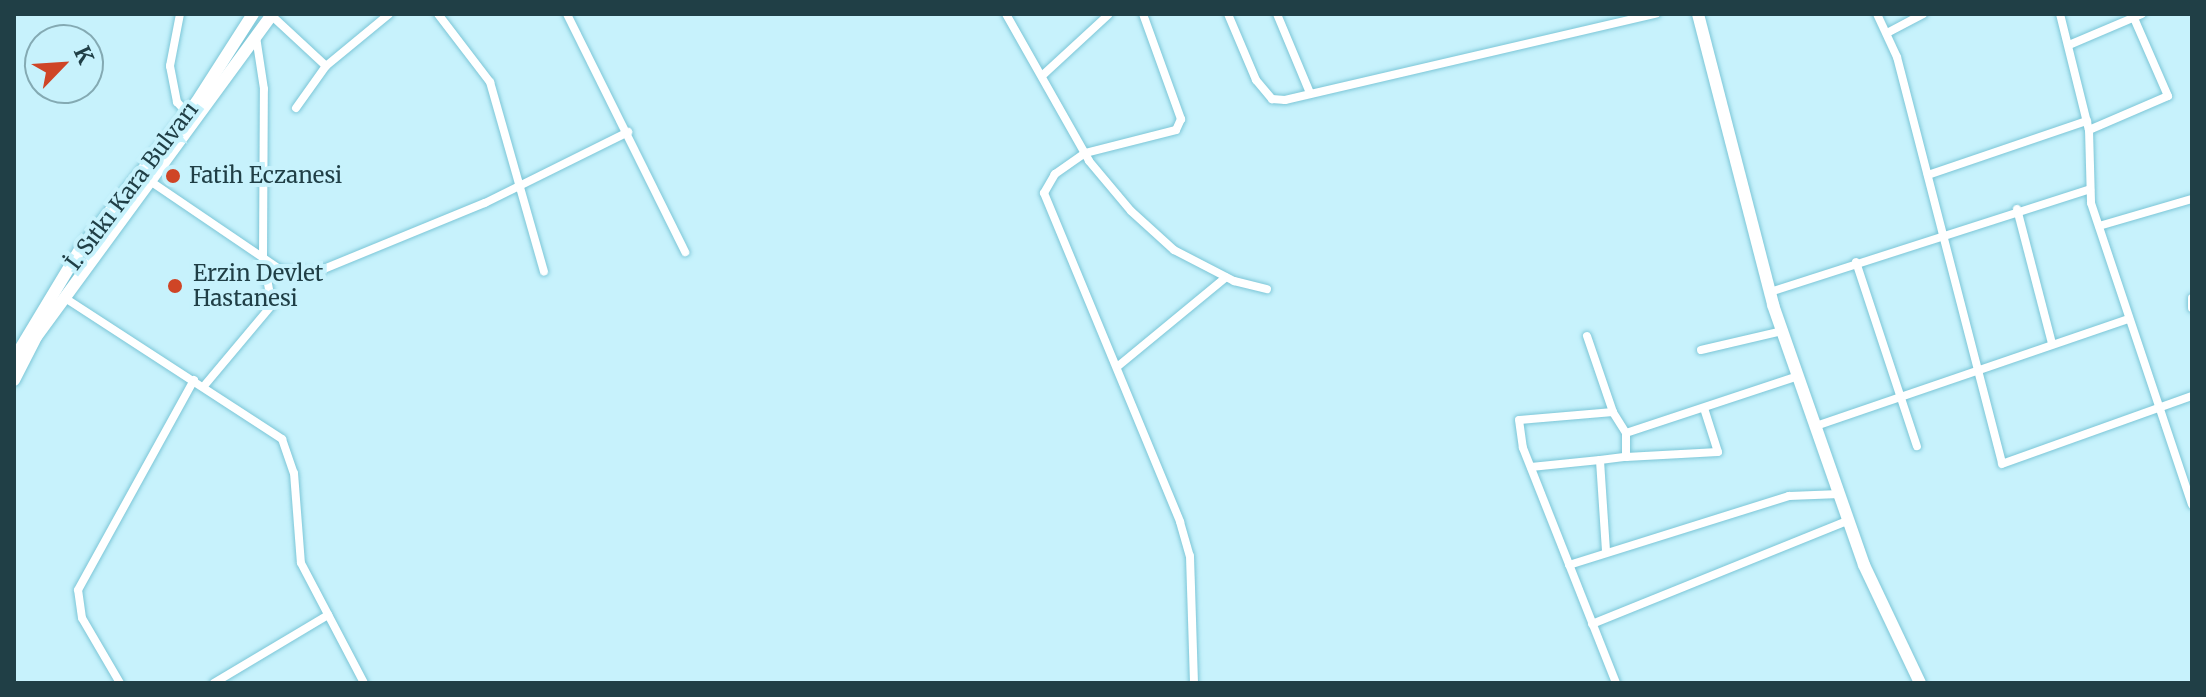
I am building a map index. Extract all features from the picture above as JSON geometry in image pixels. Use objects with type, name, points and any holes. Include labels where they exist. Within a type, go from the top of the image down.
[{"type":"main road","name":"İ. Sıtkı Kara Bulvarı","points":[[14,380],[65,298],[150,181],[253,14]]},
{"type":"main road","points":[[1698,14],[1782,331],[1849,520],[1920,683]]},
{"type":"main road","name":"İ. Sıtkı Kara Bulvarı","points":[[14,359],[81,248],[191,117],[271,15]]},
{"type":"street","points":[[180,14],[170,66],[177,102],[191,117]]},
{"type":"street","points":[[296,108],[326,66],[389,14]]},
{"type":"street","points":[[438,14],[490,82],[523,184],[544,271]]},
{"type":"street","points":[[567,14],[685,252]]},
{"type":"street","points":[[1006,14],[1044,74],[1085,153],[1174,250],[1226,277],[1267,289]]},
{"type":"street","points":[[1044,74],[1109,14]]},
{"type":"street","points":[[1143,14],[1181,119],[1176,130],[1085,153],[1055,174],[1044,193],[1059,244],[1117,367],[1190,556],[1194,683]]},
{"type":"street","points":[[1228,14],[1256,80],[1272,99],[1656,14]]},
{"type":"street","points":[[1277,14],[1310,93]]},
{"type":"street","points":[[1877,14],[1887,33],[1928,175],[2002,464],[2156,405],[2192,396]]},
{"type":"street","points":[[1887,33],[1923,14]]},
{"type":"street","points":[[2060,14],[2088,125],[2090,189],[2099,226],[2156,405],[2192,505]]},
{"type":"street","points":[[271,15],[326,66]]},
{"type":"street","points":[[1928,175],[2088,125],[2168,96],[2138,15],[2069,45]]},
{"type":"street","points":[[204,386],[272,305],[263,258],[264,89],[256,36]]},
{"type":"street","points":[[150,181],[281,270],[314,273],[523,184],[628,132]]},
{"type":"street","points":[[1770,292],[1943,232],[2090,189]]},
{"type":"street","points":[[2099,226],[2192,199]]},
{"type":"street","points":[[2017,209],[2052,343]]},
{"type":"street","points":[[1856,262],[1917,446]]},
{"type":"street","points":[[1117,367],[1226,277]]},
{"type":"street","points":[[65,298],[282,439],[294,473],[301,563],[360,682]]},
{"type":"street","points":[[2192,298],[2192,308]]},
{"type":"street","points":[[1816,426],[2128,319]]},
{"type":"street","points":[[1701,350],[1782,331]]},
{"type":"street","points":[[1587,336],[1613,412],[1626,433],[1626,457]]},
{"type":"street","points":[[1626,433],[1798,376]]},
{"type":"street","points":[[120,683],[82,618],[78,590],[194,380]]},
{"type":"street","points":[[1531,467],[1718,452],[1704,408]]},
{"type":"street","points":[[1613,412],[1519,420],[1531,467],[1616,683]]},
{"type":"street","points":[[1600,460],[1606,551]]},
{"type":"street","points":[[1569,565],[1789,496],[1840,494]]},
{"type":"street","points":[[1592,624],[1849,520]]},
{"type":"street","points":[[214,683],[328,615]]},
{"type":"place","name":"Fatih Eczanesi","points":[[173,176]]},
{"type":"place","name":"Erzin Devlet Hastanesi","points":[[175,286]]}]
